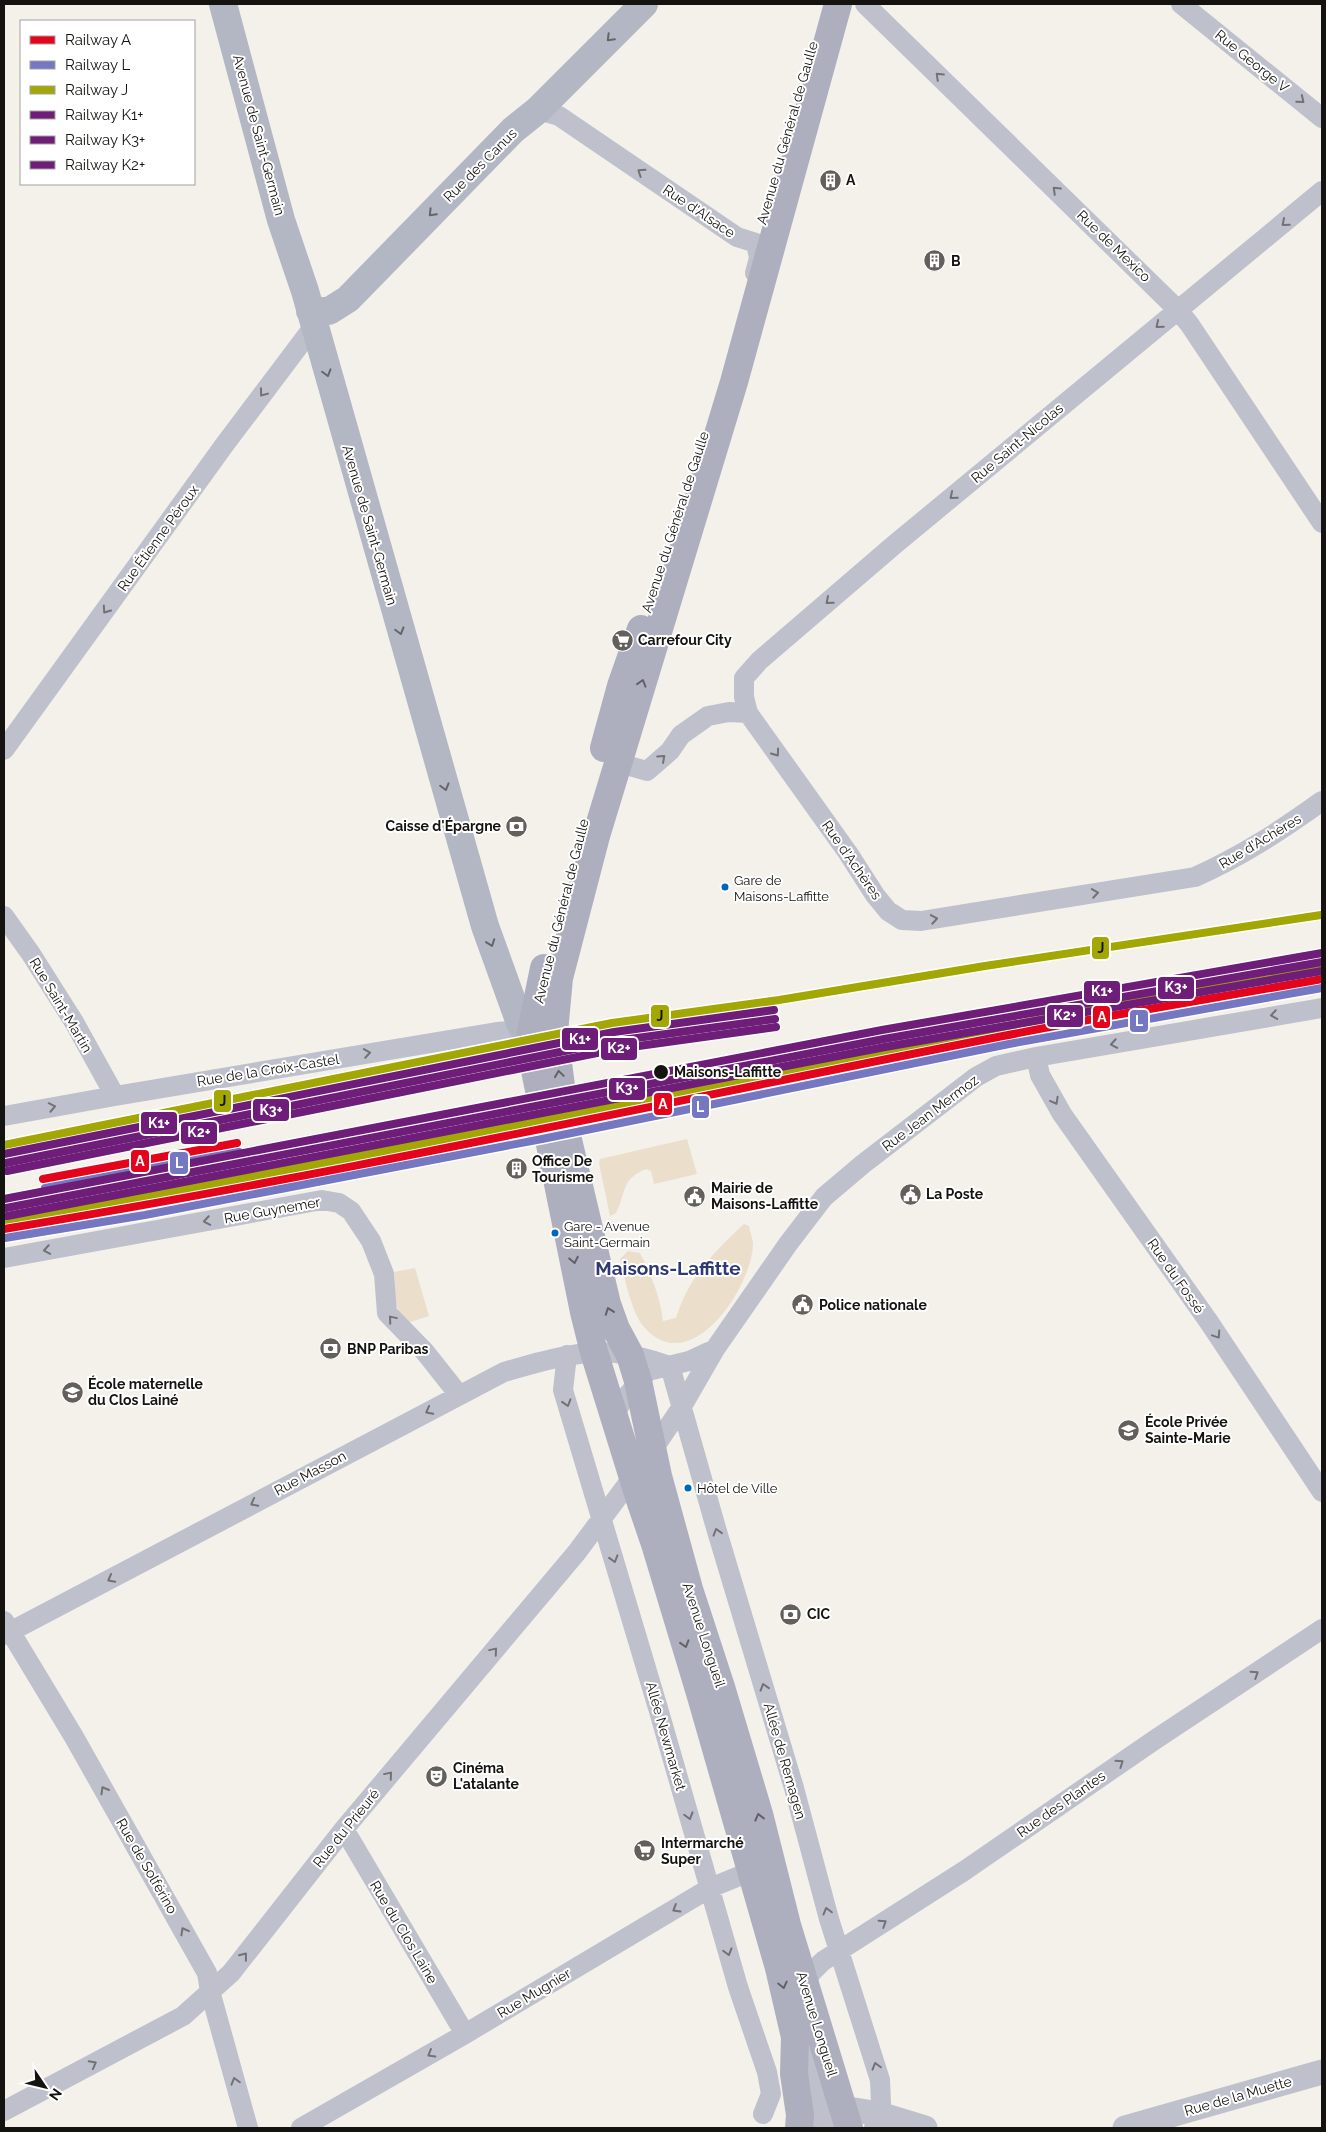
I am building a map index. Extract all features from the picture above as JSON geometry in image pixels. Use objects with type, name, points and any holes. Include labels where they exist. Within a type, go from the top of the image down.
[{"type":"main road","name":"Avenue de Saint-Germain","points":[[223,4],[281,220],[312,319],[484,926],[520,1023],[542,1037]]},
{"type":"main road","name":"Rue des Canus","points":[[312,319],[329,312],[348,299],[514,130],[538,110],[644,4]]},
{"type":"main road","name":"Avenue du Général de Gaulle","points":[[542,1037],[555,922],[618,697],[665,561],[719,383],[727,347],[823,4]]},
{"type":"main road","name":"Avenue du Général de Gaulle","points":[[542,1037],[559,978],[582,883],[739,364],[838,4]]},
{"type":"main road","points":[[542,1037],[560,1142]]},
{"type":"main road","name":"Avenue Longueil","points":[[560,1142],[594,1352],[614,1404],[633,1478],[760,1868],[804,1984],[846,2118]]},
{"type":"main road","name":"Avenue Longueil","points":[[560,1142],[606,1304],[616,1329],[630,1355],[638,1381],[652,1451],[689,1589],[759,1814],[760,1868],[779,1968],[796,2037]]},
{"type":"main road","points":[[796,2037],[794,2074],[800,2115],[799,2128]]},
{"type":"street","name":"Rue de Mexico","points":[[864,4],[1178,310],[1190,325],[1322,523]]},
{"type":"street","name":"Rue George V","points":[[1180,4],[1322,118]]},
{"type":"street","name":"Rue d'Alsace","points":[[538,110],[559,116],[737,237],[756,243]]},
{"type":"street","name":"Rue Saint-Nicolas","points":[[748,713],[744,697],[744,678],[759,661],[894,545],[1178,310],[1273,234],[1322,191]]},
{"type":"street","points":[[739,364],[736,341],[759,258],[756,243]]},
{"type":"street","name":"Rue Étienne Péroux","points":[[4,750],[225,444],[312,319]]},
{"type":"street","points":[[618,697],[623,709],[611,753],[619,764],[647,771],[670,751],[682,735],[708,716],[729,712],[748,713]]},
{"type":"street","name":"Rue d'Achères","points":[[748,713],[848,853],[875,895],[888,911],[902,920],[921,921],[1195,877],[1231,861],[1279,832],[1322,801]]},
{"type":"street","name":"Rue Saint-Martin","points":[[4,916],[31,954],[74,1022],[115,1096]]},
{"type":"street","name":"Rue Jean Mermoz","points":[[633,1478],[681,1408],[715,1349],[788,1244],[824,1197],[976,1077],[996,1066],[1036,1057],[1322,1008]]},
{"type":"street","name":"Rue de la Croix-Castel","points":[[4,1116],[497,1032],[511,1031],[542,1037]]},
{"type":"street","name":"Rue du Fossé","points":[[1036,1057],[1040,1075],[1062,1114],[1319,1482]]},
{"type":"street","name":"Rue Guynemer","points":[[4,1258],[322,1200],[339,1203],[351,1212],[371,1241],[384,1274],[387,1313],[406,1335],[425,1352],[459,1395]]},
{"type":"street","points":[[652,1451],[642,1448],[630,1412],[614,1404],[648,1371],[701,1356],[715,1349]]},
{"type":"street","name":"Rue Masson","points":[[6,1629],[504,1372],[567,1355],[594,1352],[630,1355],[670,1366]]},
{"type":"street","name":"Allée Newmarket","points":[[567,1355],[563,1390],[738,1987],[767,2072],[771,2094],[763,2114]]},
{"type":"street","name":"Allée de Remagen","points":[[670,1366],[840,1951],[880,2080],[881,2104],[877,2121]]},
{"type":"street","name":"Rue du Prieuré","points":[[4,2111],[183,2016],[231,1973],[344,1829],[577,1552],[633,1478]]},
{"type":"street","name":"Rue des Plantes","points":[[804,1984],[823,1961],[964,1871],[1148,1744],[1322,1628]]},
{"type":"street","name":"Rue de Solférino","points":[[6,1629],[182,1928],[207,1974],[248,2128]]},
{"type":"street","name":"Rue du Clos Laine","points":[[344,1829],[465,2034]]},
{"type":"street","name":"Rue Mugnier","points":[[301,2128],[465,2034],[710,1888],[760,1868]]},
{"type":"street","name":"Avenue Longueil","points":[[796,2037],[823,2128]]},
{"type":"street","name":"Rue de la Muette","points":[[1126,2128],[1322,2072]]},
{"type":"street","points":[[846,2118],[925,2128]]},
{"type":"shaded area","points":[[687,1139],[697,1174],[654,1184],[651,1171],[646,1169],[628,1182],[616,1213],[610,1216],[599,1163],[600,1159]]},
{"type":"shaded area","points":[[744,1224],[749,1226],[753,1243],[750,1263],[742,1284],[730,1304],[715,1322],[698,1336],[680,1343],[662,1340],[644,1327],[635,1313],[620,1259],[628,1251],[640,1253],[660,1303],[663,1321],[676,1318],[687,1290],[703,1266]]},
{"type":"shaded area","points":[[415,1268],[429,1316],[407,1323],[396,1305],[394,1272]]},
{"type":"rail line","name":"J","points":[[4,1145],[612,1023],[779,1000],[985,966],[1321,915]]},
{"type":"rail line","name":"K1+","points":[[4,1199],[882,1030],[1322,953]]},
{"type":"rail line","name":"K3+","points":[[6,1208],[884,1039],[1322,962]]},
{"type":"rail line","name":"J","points":[[4,1220],[129,1199],[379,1152],[1042,1019],[1320,970]]},
{"type":"rail line","name":"K2+","points":[[7,1216],[885,1047],[1322,971]]},
{"type":"rail line","name":"A","points":[[4,1229],[129,1208],[380,1161],[1043,1028],[1322,979]]},
{"type":"rail line","name":"L","points":[[5,1238],[145,1215],[542,1139],[1009,1044],[1322,988]]},
{"type":"rail line","name":"K1+","points":[[4,1154],[614,1032],[774,1010]]},
{"type":"rail line","name":"K3+","points":[[6,1163],[615,1041],[775,1019]]},
{"type":"rail line","name":"K2+","points":[[7,1171],[617,1049],[776,1027]]},
{"type":"rail line","name":"A","points":[[43,1179],[237,1143]]},
{"type":"rail line","name":"L","points":[[45,1188],[239,1152]]},
{"type":"place","name":"A","points":[[830,180]]},
{"type":"place","name":"B","points":[[935,261]]},
{"type":"place","name":"Carrefour City","points":[[622,640]]},
{"type":"place","name":"Caisse d'Épargne","points":[[517,826]]},
{"type":"place","name":"Gare de Maisons-Laffitte","points":[[725,887]]},
{"type":"place","name":"Maisons-Laffitte","points":[[661,1072]]},
{"type":"place","name":"Office De Tourisme","points":[[516,1169]]},
{"type":"place","name":"La Poste","points":[[910,1194]]},
{"type":"place","name":"Mairie de Maisons-Laffitte","points":[[695,1196]]},
{"type":"place","name":"Gare - Avenue Saint-Germain","points":[[555,1233]]},
{"type":"place","name":"Police nationale","points":[[803,1305]]},
{"type":"place","name":"BNP Paribas","points":[[331,1349]]},
{"type":"place","name":"École maternelle du Clos Lainé","points":[[72,1392]]},
{"type":"place","name":"École Privée Sainte-Marie","points":[[1129,1430]]},
{"type":"place","name":"Hôtel de Ville","points":[[688,1488]]},
{"type":"place","name":"CIC","points":[[791,1614]]},
{"type":"place","name":"Cinéma L'atalante","points":[[437,1776]]},
{"type":"place","name":"Intermarché Super","points":[[645,1851]]},
{"type":"district","name":"Maisons-Laffitte","points":[[668,1268]]}]
